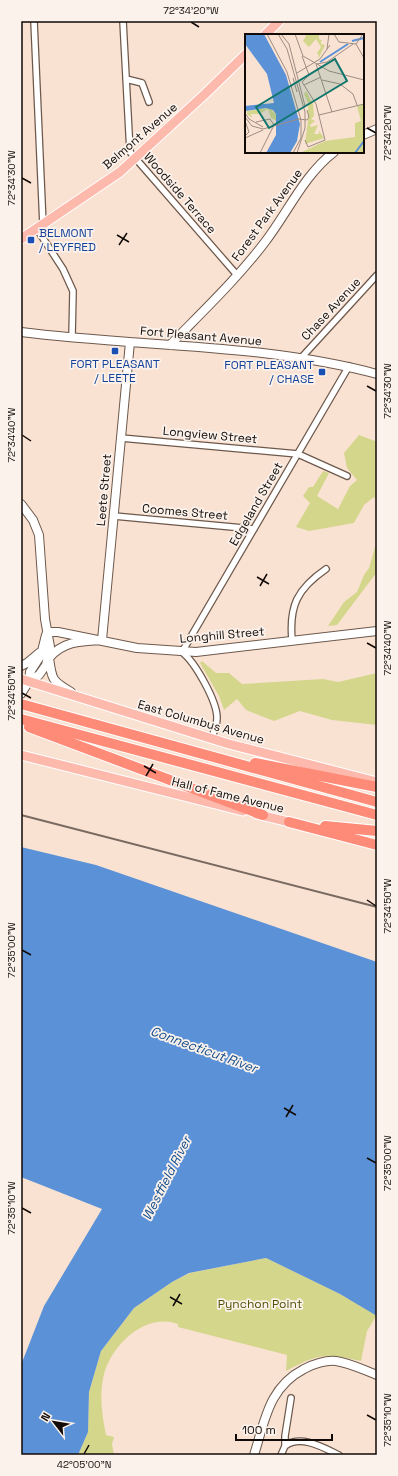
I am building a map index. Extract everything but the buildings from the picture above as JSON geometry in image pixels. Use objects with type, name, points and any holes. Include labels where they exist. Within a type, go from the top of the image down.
[{"type":"highway","points":[[21,704],[377,802]]},
{"type":"highway","points":[[24,723],[263,815]]},
{"type":"highway","points":[[24,723],[377,815]]},
{"type":"highway","points":[[174,746],[377,787]]},
{"type":"highway","points":[[289,822],[377,831]]},
{"type":"highway","points":[[289,822],[377,845]]},
{"type":"main road","points":[[266,34],[279,21]]},
{"type":"main road","name":"Belmont Avenue","points":[[21,240],[120,172],[136,159],[245,55]]},
{"type":"main road","name":"East Columbus Avenue","points":[[25,680],[211,739],[377,782]]},
{"type":"main road","name":"Hall of Fame Avenue","points":[[21,755],[289,822]]},
{"type":"street","points":[[34,21],[40,227],[73,290],[72,337]]},
{"type":"street","name":"Woodside Terrace","points":[[123,21],[129,149],[237,276]]},
{"type":"street","points":[[126,79],[142,83],[149,102]]},
{"type":"street","points":[[364,135],[377,129]]},
{"type":"street","name":"Forest Park Avenue","points":[[170,345],[237,276],[274,230],[313,172],[333,153]]},
{"type":"street","name":"Chase Avenue","points":[[301,358],[377,275]]},
{"type":"street","name":"Fort Pleasant Avenue","points":[[21,332],[301,358],[348,366],[377,374]]},
{"type":"street","name":"Leete Street","points":[[102,640],[130,342]]},
{"type":"street","name":"Edgeland Street","points":[[182,652],[348,366]]},
{"type":"street","name":"Longview Street","points":[[120,438],[298,454],[347,476]]},
{"type":"street","points":[[21,504],[33,520],[39,535],[47,632],[50,647],[49,658],[51,675],[55,683],[82,698]]},
{"type":"street","name":"Coomes Street","points":[[114,516],[254,529]]},
{"type":"street","points":[[292,640],[291,618],[293,606],[306,586],[326,570]]},
{"type":"street","name":"Longhill Street","points":[[47,632],[58,632],[137,648],[182,652],[204,651],[377,631]]},
{"type":"street","points":[[21,694],[25,680],[43,650],[47,632]]},
{"type":"street","points":[[25,680],[40,674],[49,658],[55,651],[76,641],[102,640]]},
{"type":"street","points":[[21,666],[43,650]]},
{"type":"street","points":[[182,652],[191,660],[214,704],[217,722],[211,739]]},
{"type":"street","points":[[254,1455],[270,1405],[283,1383],[292,1376],[313,1364],[336,1361],[377,1375]]},
{"type":"street","points":[[281,1455],[285,1446],[285,1436],[291,1398]]},
{"type":"street","points":[[285,1446],[294,1441],[305,1441],[339,1455]]},
{"type":"green space","points":[[359,435],[375,441],[377,440],[377,501],[374,497],[364,505],[354,523],[309,531],[296,527],[310,503],[303,496],[309,487],[313,487],[323,471],[329,473],[317,496],[338,509],[350,486],[357,480],[347,468],[344,453]]},
{"type":"green space","points":[[377,545],[377,572],[337,625],[328,626],[344,602],[357,592],[364,575],[369,568],[375,547]]},
{"type":"green space","points":[[202,661],[216,673],[229,673],[242,684],[323,679],[338,682],[377,673],[377,725],[332,720],[300,711],[274,721],[246,710],[237,699],[224,710],[219,696],[200,663]]},
{"type":"green space","name":"Pynchon Point","points":[[266,1258],[340,1294],[377,1315],[367,1331],[361,1361],[323,1356],[297,1365],[286,1371],[287,1355],[178,1327],[178,1324],[166,1322],[154,1323],[142,1327],[122,1342],[114,1352],[104,1374],[101,1397],[102,1412],[106,1435],[114,1437],[112,1444],[114,1455],[78,1455],[88,1432],[89,1392],[101,1351],[134,1308],[172,1282],[190,1273]]},
{"type":"water","points":[[21,847],[96,865],[377,962],[377,1316],[340,1294],[266,1258],[189,1273],[172,1282],[134,1308],[101,1351],[89,1392],[88,1432],[78,1455],[21,1455],[21,1365],[44,1306],[102,1209],[21,1177]]},
{"type":"railway","points":[[21,815],[377,907]]},
{"type":"place","name":"BELMONT / LEYFRED","points":[[31,240]]},
{"type":"place","name":"FORT PLEASANT / LEETE","points":[[115,351]]},
{"type":"place","name":"FORT PLEASANT / CHASE","points":[[322,372]]},
{"type":"water label","name":"Connecticut River","points":[[204,1049]]},
{"type":"water label","name":"Westfield River","points":[[166,1178]]}]
